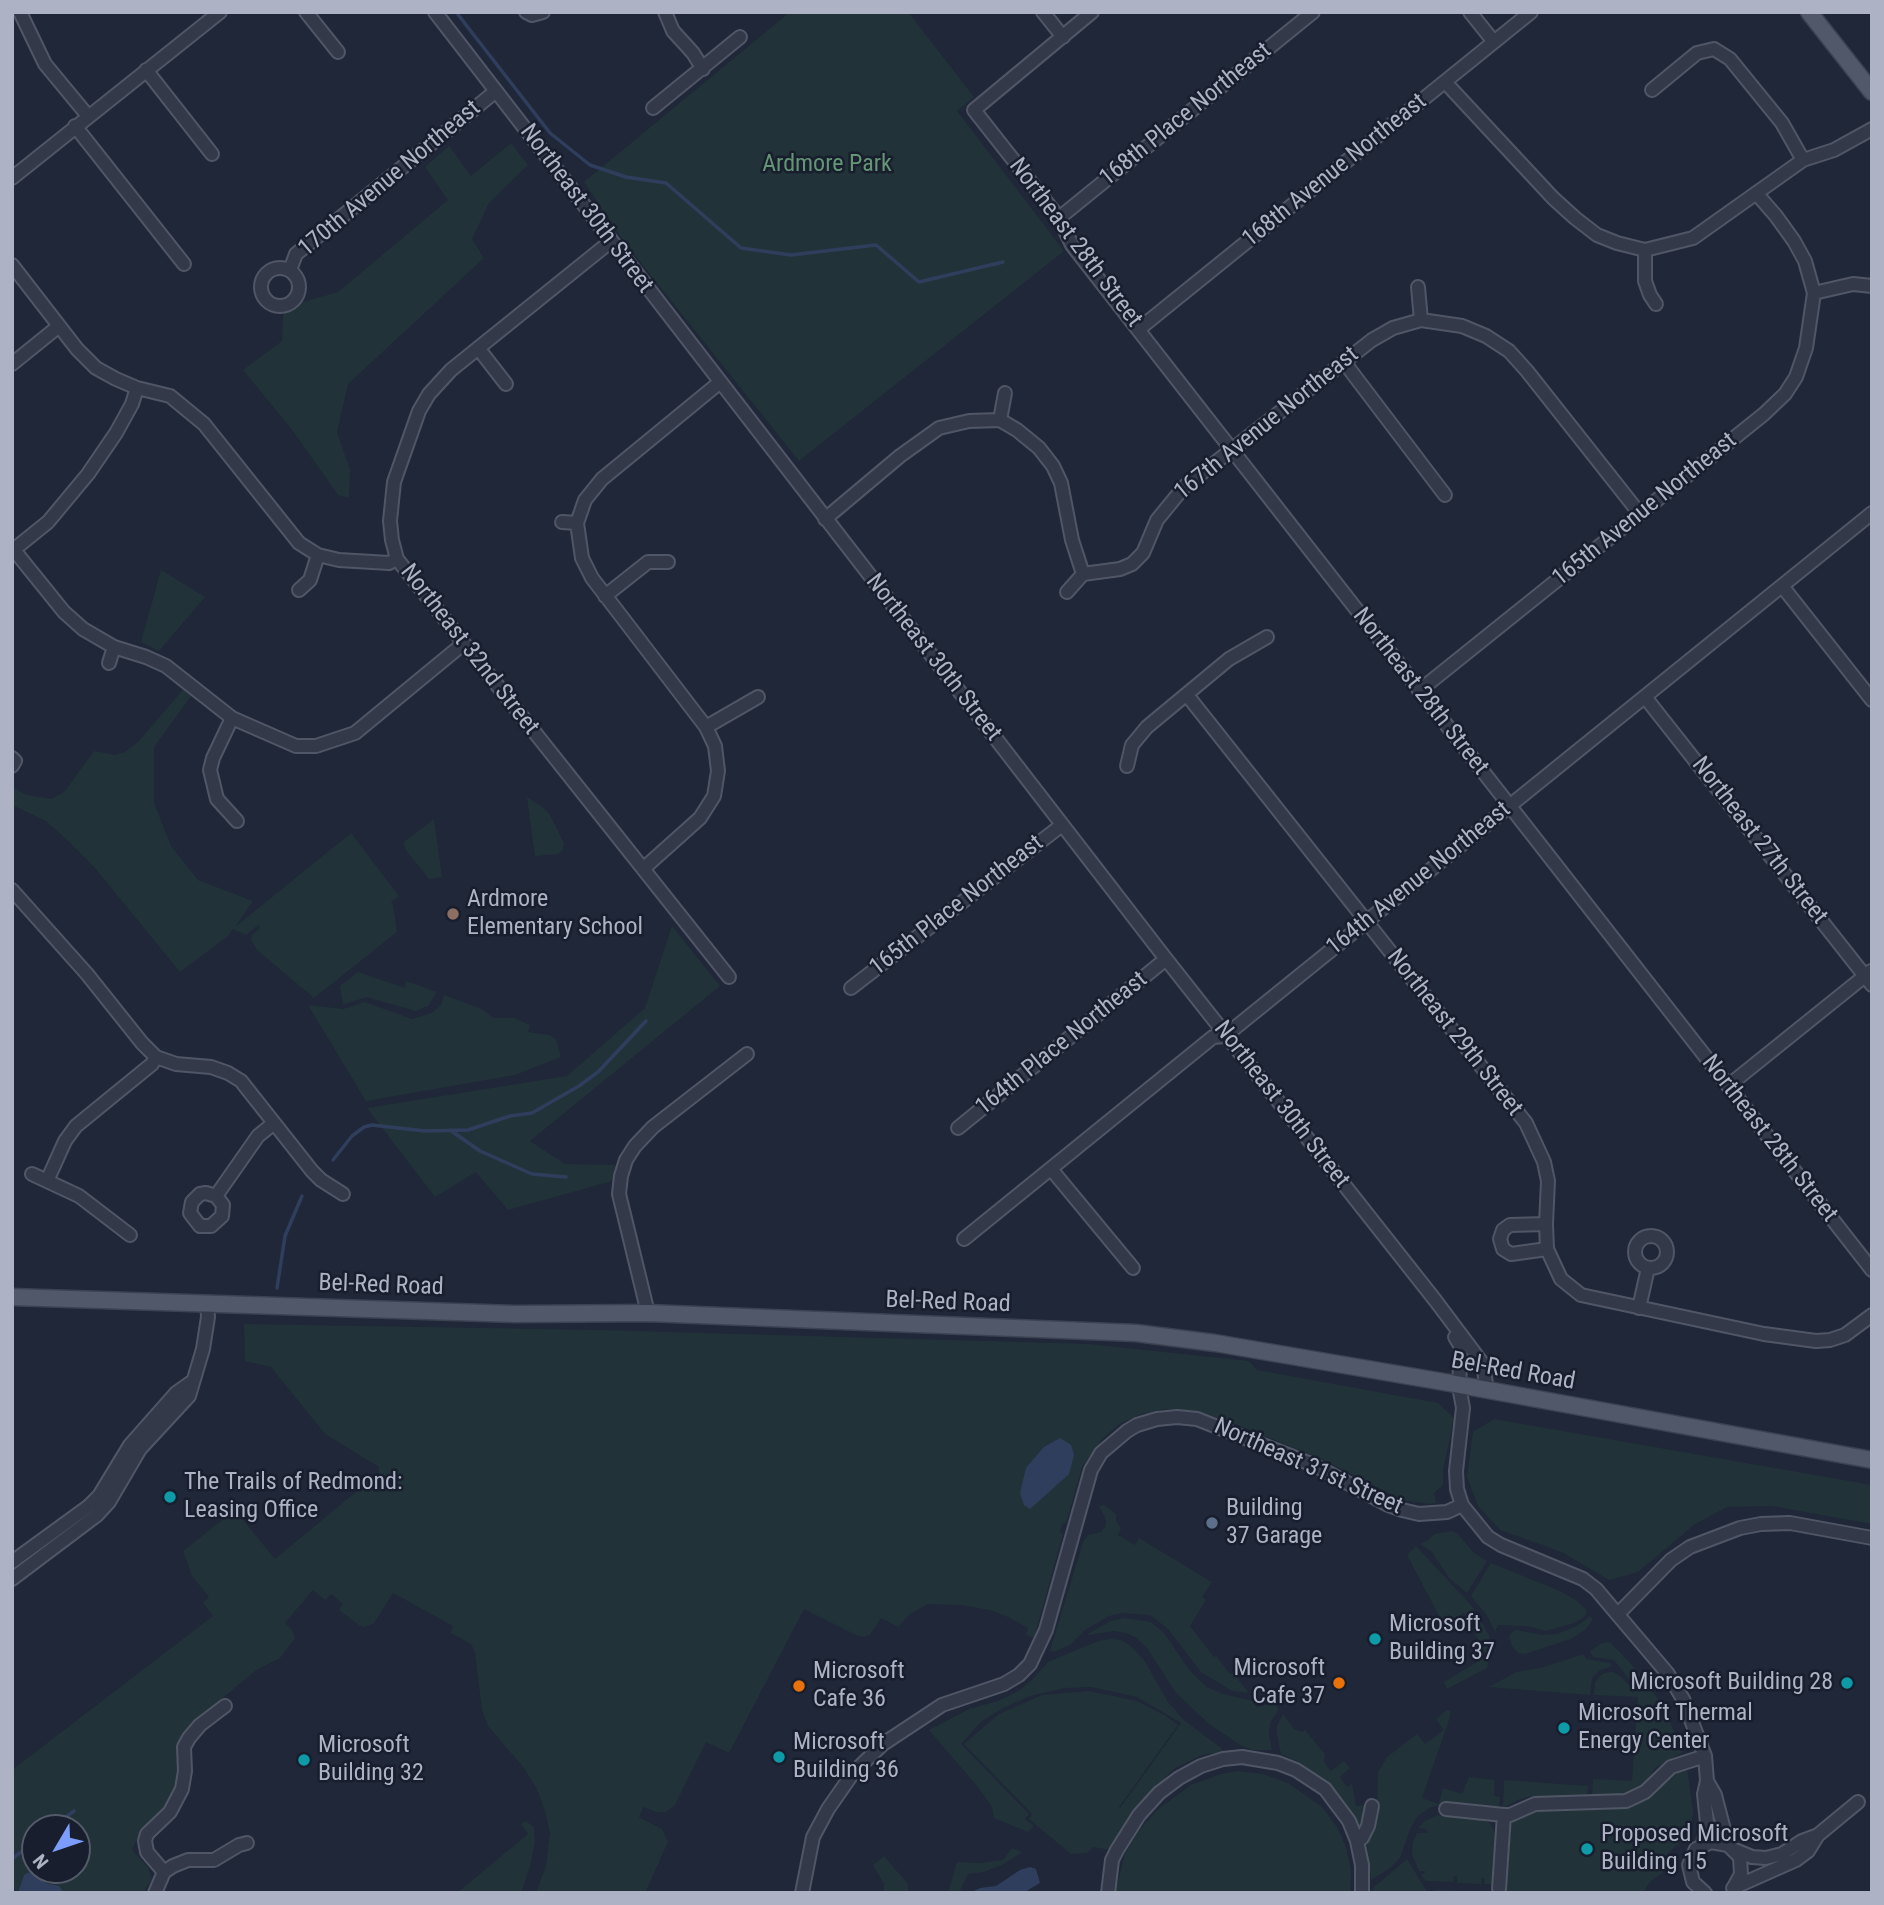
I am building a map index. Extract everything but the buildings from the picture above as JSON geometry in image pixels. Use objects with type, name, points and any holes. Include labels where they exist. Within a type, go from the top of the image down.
[{"type":"main road","points":[[1810,12],[1872,92]]},
{"type":"main road","name":"Bel-Red Road","points":[[12,1297],[515,1314],[648,1313],[1136,1333],[1215,1343],[1872,1460]]},
{"type":"street","points":[[20,12],[45,64],[88,116]]},
{"type":"street","points":[[12,177],[220,12]]},
{"type":"street","points":[[306,12],[338,52]]},
{"type":"street","name":"Northeast 30th Street","points":[[435,12],[1225,1035],[1435,1300],[1483,1364],[1487,1390]]},
{"type":"street","points":[[526,12],[532,15],[543,12]]},
{"type":"street","points":[[665,12],[673,31],[703,69]]},
{"type":"street","points":[[1042,12],[1063,37],[1092,12]]},
{"type":"street","name":"168th Place Northeast","points":[[1059,218],[1313,12]]},
{"type":"street","points":[[1470,12],[1494,42]]},
{"type":"street","name":"168th Avenue Northeast","points":[[1139,329],[1531,12]]},
{"type":"street","points":[[653,108],[740,37]]},
{"type":"street","name":"Northeast 28th Street","points":[[1063,37],[974,110],[1059,218],[1072,245],[1872,1270]]},
{"type":"street","points":[[1652,90],[1714,43],[1782,123],[1803,160]]},
{"type":"street","points":[[146,69],[212,154]]},
{"type":"street","points":[[1445,82],[1575,218],[1597,235],[1645,250],[1693,238],[1803,160],[1835,150],[1872,129]]},
{"type":"street","name":"170th Avenue Northeast","points":[[290,270],[296,254],[496,92]]},
{"type":"street","points":[[75,126],[184,264]]},
{"type":"street","points":[[1756,193],[1794,241],[1805,261],[1814,292],[1853,284],[1872,286]]},
{"type":"street","points":[[397,559],[390,521],[394,482],[419,411],[429,394],[450,370],[610,242]]},
{"type":"street","points":[[1645,250],[1645,281],[1656,304]]},
{"type":"street","points":[[12,265],[77,349],[96,368],[137,388],[170,396],[204,424],[299,543],[318,555],[310,580],[299,590]]},
{"type":"street","points":[[1418,287],[1422,320],[1462,326],[1486,336],[1509,351],[1640,514]]},
{"type":"street","name":"165th Avenue Northeast","points":[[1419,691],[1764,414],[1785,394],[1796,377],[1807,348],[1814,292]]},
{"type":"street","name":"167th Avenue Northeast","points":[[1083,575],[1120,569],[1132,564],[1143,553],[1157,520],[1167,505],[1184,486],[1372,340],[1394,328],[1422,320]]},
{"type":"street","points":[[12,364],[59,326]]},
{"type":"street","points":[[478,348],[506,384]]},
{"type":"street","points":[[1344,362],[1446,495]]},
{"type":"street","points":[[643,869],[701,818],[714,796],[718,771],[715,746],[706,727],[592,578],[582,558],[577,523],[585,500],[602,480],[719,383]]},
{"type":"street","points":[[137,388],[132,404],[116,433],[88,474],[48,522],[13,550],[64,612],[83,629],[114,647],[166,666],[232,718],[270,737],[296,746],[316,746],[355,733],[463,644]]},
{"type":"street","points":[[1000,420],[1005,393]]},
{"type":"street","points":[[825,519],[900,456],[939,428],[969,421],[1000,420],[1040,448],[1053,466],[1061,484],[1072,540],[1083,575],[1067,592]]},
{"type":"street","name":"164th Avenue Northeast","points":[[964,1239],[1213,1037],[1225,1035],[1872,513]]},
{"type":"street","points":[[562,522],[577,523]]},
{"type":"street","name":"Northeast 32nd Street","points":[[318,555],[389,563],[397,559],[729,977]]},
{"type":"street","points":[[605,596],[648,562],[668,562]]},
{"type":"street","points":[[1782,586],[1872,700]]},
{"type":"street","points":[[1127,766],[1132,745],[1147,726],[1229,659],[1267,637]]},
{"type":"street","points":[[109,663],[114,647]]},
{"type":"street","name":"Northeast 29th Street","points":[[1187,695],[1525,1123],[1544,1162],[1548,1181],[1548,1249],[1561,1279],[1581,1295],[1640,1308]]},
{"type":"street","points":[[706,727],[758,697]]},
{"type":"street","name":"Northeast 27th Street","points":[[1645,697],[1870,978]]},
{"type":"street","points":[[232,718],[210,770],[217,799],[237,821]]},
{"type":"street","points":[[12,758],[15,761],[12,766]]},
{"type":"street","name":"165th Place Northeast","points":[[851,988],[1062,825]]},
{"type":"street","points":[[12,890],[87,974],[142,1044],[156,1057],[176,1064],[211,1067],[241,1081],[321,1180],[343,1194]]},
{"type":"street","name":"164th Place Northeast","points":[[958,1128],[1166,959]]},
{"type":"street","points":[[1728,1086],[1870,978]]},
{"type":"street","points":[[648,1313],[619,1194],[626,1160],[635,1146],[653,1128],[747,1054]]},
{"type":"street","points":[[47,1181],[65,1141],[76,1126],[152,1064],[156,1057]]},
{"type":"street","points":[[216,1196],[258,1136],[274,1122]]},
{"type":"street","points":[[1051,1169],[1133,1268]]},
{"type":"street","points":[[32,1174],[79,1196],[130,1235]]},
{"type":"street","points":[[1546,1224],[1510,1225],[1503,1230],[1500,1239],[1503,1249],[1511,1254],[1548,1249]]},
{"type":"street","points":[[1648,1268],[1640,1308],[1764,1334],[1816,1341],[1845,1335],[1872,1315]]},
{"type":"street","name":"Northeast 30th Street","points":[[1435,1300],[1461,1347],[1458,1386],[1463,1408],[1456,1471],[1457,1489],[1462,1505]]},
{"type":"street","points":[[14,1570],[97,1515],[135,1447],[189,1396],[203,1349],[207,1303]]},
{"type":"street","name":"Northeast 31st Street","points":[[802,1893],[813,1837],[828,1809],[853,1773],[883,1744],[942,1705],[1004,1684],[1019,1675],[1035,1655],[1050,1616],[1091,1470],[1101,1453],[1117,1437],[1137,1425],[1167,1418],[1197,1419],[1316,1466],[1402,1510],[1419,1514],[1447,1512],[1462,1505]]},
{"type":"street","points":[[1462,1505],[1488,1537],[1501,1545],[1583,1579],[1604,1597],[1676,1687],[1692,1719],[1704,1756],[1707,1822],[1703,1844],[1691,1856],[1689,1865],[1689,1874],[1701,1892]]},
{"type":"street","points":[[1618,1614],[1671,1560],[1690,1547],[1740,1528],[1790,1523],[1872,1538]]},
{"type":"street","points":[[164,1872],[147,1852],[147,1835],[165,1818],[178,1799],[185,1779],[184,1747],[189,1738],[200,1725],[225,1706]]},
{"type":"street","points":[[1446,1809],[1510,1815],[1535,1804],[1626,1801],[1645,1792],[1671,1767],[1704,1756]]},
{"type":"street","points":[[1108,1893],[1112,1860],[1125,1834],[1159,1793],[1200,1766],[1242,1757],[1263,1759],[1296,1770],[1325,1789],[1349,1821],[1357,1841],[1362,1865],[1363,1893]]},
{"type":"street","points":[[1707,1781],[1716,1795],[1731,1847],[1742,1866],[1738,1882],[1729,1891]]},
{"type":"street","points":[[1729,1891],[1796,1860],[1808,1851],[1818,1835],[1858,1802]]},
{"type":"street","points":[[1357,1841],[1362,1838],[1368,1826],[1372,1806]]},
{"type":"street","points":[[1499,1889],[1504,1815]]},
{"type":"street","points":[[1703,1844],[1720,1842],[1752,1857],[1766,1858],[1783,1854],[1802,1841],[1818,1835]]},
{"type":"street","points":[[155,1893],[164,1872],[182,1861],[209,1861],[247,1843]]},
{"type":"green space","name":"Ardmore Park","points":[[790,12],[908,12],[974,97],[957,111],[1064,251],[799,461],[626,244],[584,182]]},
{"type":"green space","points":[[511,143],[528,165],[489,203],[472,239],[484,258],[348,384],[337,432],[350,470],[349,498],[338,495],[293,431],[243,370],[282,341],[283,315],[303,302],[338,292],[448,200],[425,167],[449,146],[471,176]]},
{"type":"green space","points":[[161,570],[205,597],[159,651],[141,642]]},
{"type":"green space","points":[[187,685],[194,692],[154,747],[154,803],[171,846],[198,880],[253,901],[235,927],[351,833],[399,896],[391,902],[397,932],[314,998],[257,950],[251,940],[252,935],[260,928],[258,925],[246,935],[233,929],[228,936],[180,972],[95,868],[65,838],[46,821],[12,805],[12,787],[27,795],[52,799],[65,791],[94,751],[115,755],[125,752],[139,741]]},
{"type":"green space","points":[[527,797],[550,815],[564,843],[563,850],[558,854],[535,856]]},
{"type":"green space","points":[[434,819],[442,877],[429,879],[405,849],[404,842]]},
{"type":"green space","points":[[672,926],[720,986],[530,1141],[565,1164],[615,1165],[612,1181],[508,1210],[476,1172],[435,1197],[367,1108],[567,1076],[645,1008]]},
{"type":"green space","points":[[358,972],[405,988],[406,981],[437,992],[428,1006],[416,1011],[366,997],[343,1005],[340,986]]},
{"type":"green space","points":[[444,995],[482,1009],[493,1018],[514,1018],[530,1025],[528,1032],[549,1035],[556,1039],[561,1057],[515,1075],[366,1101],[308,1005],[343,1009],[365,1002],[412,1019],[432,1013],[441,1005]]},
{"type":"green space","points":[[244,1324],[599,1330],[1088,1344],[1249,1361],[1257,1370],[1438,1403],[1454,1418],[1443,1470],[1443,1485],[1434,1493],[1436,1503],[1429,1504],[1402,1500],[1322,1459],[1228,1421],[1194,1411],[1164,1409],[1141,1414],[1119,1424],[1102,1439],[1082,1467],[1066,1523],[1062,1524],[1060,1532],[1063,1534],[1034,1638],[1026,1635],[1028,1628],[1008,1617],[990,1610],[961,1605],[928,1604],[910,1614],[898,1627],[881,1618],[870,1635],[864,1637],[804,1609],[729,1753],[706,1742],[675,1805],[666,1812],[656,1812],[643,1807],[639,1817],[662,1829],[668,1842],[645,1893],[536,1893],[546,1866],[550,1833],[545,1811],[537,1789],[524,1768],[488,1726],[482,1710],[475,1652],[471,1644],[451,1633],[453,1626],[393,1593],[374,1623],[365,1627],[339,1610],[343,1604],[331,1594],[325,1600],[313,1590],[285,1623],[295,1638],[280,1658],[255,1671],[195,1721],[184,1734],[179,1748],[176,1785],[171,1797],[141,1830],[132,1850],[148,1867],[152,1879],[143,1893],[12,1893],[12,1770],[213,1616],[203,1603],[209,1597],[192,1576],[183,1551],[235,1510],[275,1559],[379,1473],[379,1467],[325,1434],[271,1367],[245,1361]]},
{"type":"green space","points":[[1494,1419],[1872,1485],[1872,1524],[1772,1506],[1727,1507],[1695,1524],[1638,1572],[1609,1580],[1562,1552],[1500,1530],[1478,1506],[1467,1477],[1473,1432]]},
{"type":"green space","points":[[1104,1505],[1116,1514],[1116,1521],[1121,1528],[1118,1535],[1135,1545],[1139,1538],[1212,1582],[1202,1597],[1206,1600],[1190,1626],[1214,1657],[1216,1656],[1230,1674],[1233,1673],[1249,1693],[1232,1691],[1201,1672],[1168,1629],[1150,1615],[1122,1613],[1109,1616],[1085,1630],[1070,1645],[1050,1651],[1083,1542],[1088,1535],[1101,1532],[1106,1526],[1106,1519],[1099,1506]]},
{"type":"green space","points":[[1452,1531],[1457,1533],[1473,1552],[1487,1561],[1467,1593],[1449,1578],[1432,1552],[1420,1544],[1434,1534]]},
{"type":"green space","points":[[1416,1546],[1472,1606],[1489,1635],[1491,1651],[1487,1668],[1447,1689],[1444,1682],[1487,1656],[1464,1613],[1444,1625],[1407,1555]]},
{"type":"green space","points":[[1491,1563],[1560,1591],[1577,1601],[1587,1613],[1574,1623],[1546,1631],[1527,1626],[1498,1625],[1495,1632],[1488,1617],[1471,1596]]},
{"type":"green space","points":[[1590,1616],[1593,1619],[1586,1629],[1571,1639],[1525,1654],[1518,1653],[1509,1638],[1515,1630],[1543,1635],[1557,1634],[1577,1626]]},
{"type":"green space","points":[[1124,1618],[1151,1622],[1165,1634],[1190,1671],[1207,1687],[1253,1701],[1257,1707],[1274,1703],[1279,1709],[1270,1723],[1272,1750],[1253,1750],[1240,1745],[1209,1724],[1176,1693],[1147,1648],[1137,1638],[1114,1631],[1088,1635],[1111,1621]]},
{"type":"green space","points":[[1121,1640],[1130,1645],[1144,1660],[1168,1702],[1184,1720],[1223,1752],[1202,1755],[1175,1768],[1135,1807],[1111,1850],[1093,1847],[1087,1853],[1071,1854],[1029,1819],[1032,1814],[964,1744],[999,1714],[1042,1695],[1089,1691],[1137,1701],[1178,1725],[1120,1808],[1181,1723],[1137,1697],[1091,1687],[1064,1688],[1030,1696],[982,1721],[961,1744],[1029,1814],[1025,1819],[1034,1826],[1028,1832],[994,1818],[992,1807],[977,1786],[929,1730],[969,1709],[998,1701],[1020,1690],[1048,1662],[1098,1641]]},
{"type":"green space","points":[[1610,1642],[1648,1684],[1640,1685],[1628,1678],[1614,1660],[1593,1657],[1590,1651],[1602,1643]]},
{"type":"green space","points":[[1584,1654],[1586,1659],[1613,1666],[1600,1670],[1592,1678],[1590,1695],[1489,1687],[1516,1672],[1540,1668]]},
{"type":"green space","points":[[1612,1672],[1630,1686],[1640,1690],[1651,1689],[1665,1710],[1683,1752],[1655,1768],[1645,1783],[1634,1792],[1620,1798],[1592,1798],[1593,1779],[1632,1781],[1638,1697],[1594,1695],[1595,1683],[1599,1677]]},
{"type":"green space","points":[[1447,1710],[1450,1711],[1450,1717],[1422,1798],[1439,1804],[1443,1788],[1462,1794],[1469,1777],[1495,1780],[1494,1796],[1500,1797],[1499,1809],[1443,1805],[1431,1807],[1418,1816],[1411,1827],[1400,1858],[1371,1880],[1367,1845],[1377,1818],[1378,1772],[1387,1757],[1417,1734],[1425,1744],[1444,1730],[1436,1719]]},
{"type":"green space","points":[[1283,1714],[1294,1729],[1302,1732],[1305,1730],[1325,1754],[1324,1762],[1331,1771],[1344,1761],[1350,1768],[1340,1777],[1347,1787],[1352,1784],[1356,1806],[1367,1805],[1362,1826],[1341,1797],[1321,1778],[1299,1762],[1281,1754],[1277,1726]]},
{"type":"green space","points":[[1687,1768],[1693,1812],[1691,1826],[1680,1842],[1660,1861],[1666,1870],[1650,1882],[1643,1893],[1436,1893],[1435,1890],[1505,1892],[1509,1822],[1533,1810],[1630,1808],[1643,1800],[1674,1771]]},
{"type":"green space","points":[[1237,1771],[1263,1774],[1288,1783],[1322,1807],[1337,1827],[1346,1847],[1351,1870],[1350,1893],[1115,1893],[1125,1854],[1139,1831],[1157,1810],[1191,1785]]},
{"type":"green space","points":[[1504,1780],[1588,1786],[1587,1797],[1531,1796],[1503,1808]]},
{"type":"green space","points":[[1439,1815],[1477,1818],[1490,1823],[1495,1833],[1496,1885],[1484,1884],[1485,1879],[1482,1878],[1481,1884],[1457,1883],[1458,1877],[1454,1876],[1453,1882],[1426,1881],[1423,1878],[1421,1874],[1425,1871],[1419,1871],[1412,1854],[1413,1842],[1417,1833],[1427,1833],[1427,1829],[1418,1828],[1426,1820]]},
{"type":"green space","points":[[526,1821],[534,1827],[535,1842],[521,1893],[457,1893],[528,1834],[521,1824]]},
{"type":"green space","points":[[1012,1848],[1022,1852],[1002,1865],[984,1872],[968,1874],[959,1893],[948,1893],[957,1862],[1003,1860]]},
{"type":"green space","points":[[884,1856],[908,1884],[908,1893],[884,1893],[884,1884],[873,1865]]},
{"type":"green space","points":[[1407,1859],[1428,1893],[1371,1893],[1374,1887]]},
{"type":"water","points":[[1060,1438],[1071,1445],[1074,1455],[1069,1474],[1030,1509],[1024,1505],[1020,1493],[1026,1468],[1044,1447]]},
{"type":"water","points":[[1030,1867],[1036,1869],[1040,1883],[1023,1893],[970,1893],[980,1888],[996,1886],[1020,1870]]},
{"type":"water","points":[[21,1884],[50,1884],[59,1886],[64,1893],[18,1893]]},
{"type":"waterway","points":[[456,12],[550,133],[590,165],[626,177],[666,183],[741,248],[791,255],[876,245],[919,282],[1003,262]]},
{"type":"waterway","points":[[333,1160],[352,1136],[364,1127],[372,1125],[425,1131],[468,1130],[510,1116],[532,1113],[598,1072],[646,1021]]},
{"type":"waterway","points":[[450,1130],[480,1151],[532,1174],[566,1177]]},
{"type":"waterway","points":[[277,1288],[285,1236],[302,1196]]},
{"type":"waterway","points":[[70,1814],[74,1811]]},
{"type":"waterway","points":[[12,1859],[21,1852]]},
{"type":"place","name":"Ardmore Elementary School","points":[[453,914]]},
{"type":"place","name":"The Trails of Redmond: Leasing Office","points":[[170,1497]]},
{"type":"place","name":"Building 37 Garage","points":[[1212,1523]]},
{"type":"place","name":"Microsoft Building 37","points":[[1375,1639]]},
{"type":"place","name":"Microsoft Cafe 37","points":[[1339,1683]]},
{"type":"place","name":"Microsoft Building 28","points":[[1847,1683]]},
{"type":"place","name":"Microsoft Cafe 36","points":[[799,1686]]},
{"type":"place","name":"Microsoft Thermal Energy Center","points":[[1564,1728]]},
{"type":"place","name":"Microsoft Building 36","points":[[779,1757]]},
{"type":"place","name":"Microsoft Building 32","points":[[304,1760]]},
{"type":"place","name":"Proposed Microsoft Building 15","points":[[1587,1849]]}]
